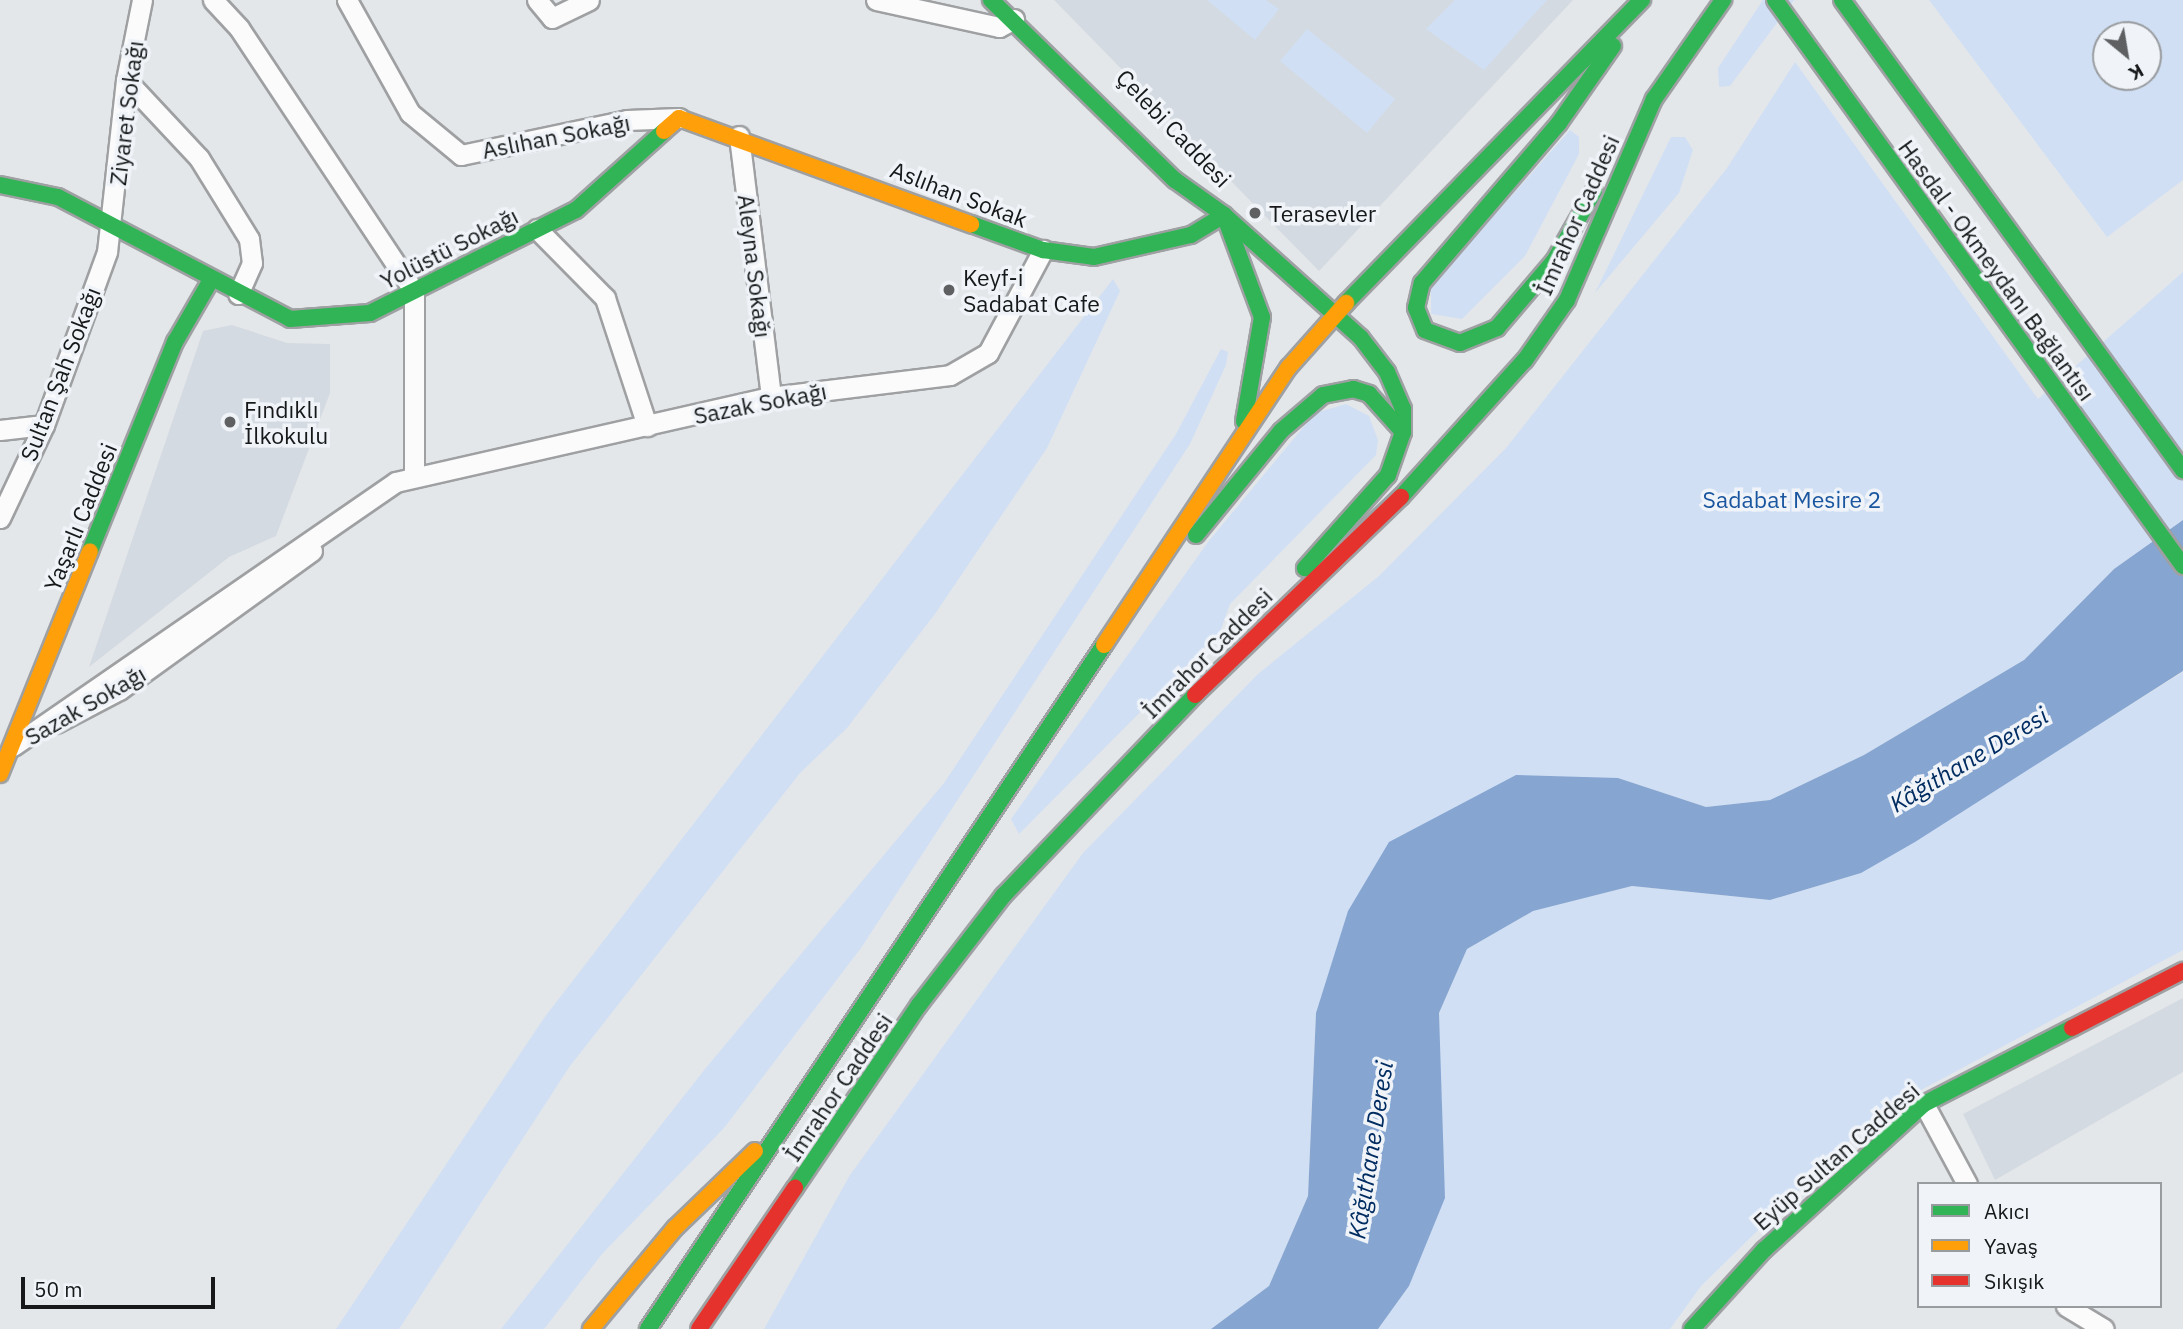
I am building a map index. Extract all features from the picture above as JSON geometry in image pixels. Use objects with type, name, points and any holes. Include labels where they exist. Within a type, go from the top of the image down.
[{"type":"main road","name":"Çelebi Caddesi","points":[[991,0],[1016,9],[1224,215],[1334,313],[1387,372],[1399,392],[1403,432]]},
{"type":"main road","name":"İmrahor Caddesi","points":[[699,1329],[919,1005],[1003,896],[1293,598],[1464,432],[1548,329],[1567,300],[1654,99],[1723,0]]},
{"type":"main road","name":"Hasdal - Okmeydanı Bağlantısı","points":[[1775,0],[2183,566]]},
{"type":"main road","name":"Hasdal - Okmeydanı Bağlantısı","points":[[1842,0],[2183,471]]},
{"type":"main road","name":"İmrahor Caddesi","points":[[648,1329],[797,1112],[1241,438],[1334,313],[1639,4]]},
{"type":"main road","points":[[1639,4],[1588,85],[1422,283],[1416,308],[1425,330],[1460,343],[1497,328],[1555,261],[1654,99]]},
{"type":"main road","name":"Yolüstü Sokağı","points":[[0,185],[58,197],[237,294],[290,319],[370,313],[576,210],[679,118]]},
{"type":"main road","name":"Aslıhan Sokak","points":[[679,118],[739,136],[1043,250],[1094,257],[1191,235],[1224,215]]},
{"type":"main road","points":[[1224,215],[1262,317],[1241,438]]},
{"type":"main road","name":"Yaşarlı Caddesi","points":[[0,774],[175,342],[211,280]]},
{"type":"main road","points":[[1144,587],[1211,519],[1281,431],[1323,395],[1353,389],[1369,394],[1403,432],[1388,475],[1323,542],[1293,598]]},
{"type":"main road","name":"Eyüp Sultan Caddesi","points":[[1692,1329],[1764,1250],[1924,1104],[2183,971]]},
{"type":"main road","points":[[591,1329],[675,1228],[797,1112]]},
{"type":"street","name":"Ziyaret Sokağı","points":[[113,227],[126,80],[142,0]]},
{"type":"street","points":[[213,0],[239,28],[414,291],[414,475]]},
{"type":"street","name":"Aslıhan Sokağı","points":[[347,0],[410,113],[461,155],[627,120],[679,118]]},
{"type":"street","points":[[537,0],[552,18],[589,0]]},
{"type":"street","points":[[876,0],[999,27],[1016,9]]},
{"type":"street","points":[[126,80],[199,158],[249,239],[252,263],[237,294]]},
{"type":"street","name":"Aleyna Sokağı","points":[[739,136],[771,397]]},
{"type":"street","name":"Sultan Şah Sokağı","points":[[0,518],[44,425],[113,227]]},
{"type":"street","points":[[537,229],[605,298],[647,426]]},
{"type":"street","name":"Sazak Sokağı","points":[[12,747],[352,506],[414,475],[771,397],[950,375],[988,353],[1043,250]]},
{"type":"street","points":[[0,430],[44,425]]},
{"type":"street","points":[[1924,1104],[1966,1182]]},
{"type":"street","points":[[2069,1308],[2104,1329]]},
{"type":"shaded area","points":[[1054,0],[1573,0],[1319,271]]},
{"type":"shaded area","points":[[232,325],[287,343],[330,344],[330,393],[276,536],[229,557],[89,667],[203,331]]},
{"type":"shaded area","points":[[2183,998],[2183,1072],[1995,1180],[1963,1114]]},
{"type":"green space","points":[[1207,0],[1266,0],[1279,9],[1255,40]]},
{"type":"green space","points":[[1455,0],[1547,0],[1484,70],[1426,29]]},
{"type":"green space","points":[[1763,0],[1794,0],[1730,86],[1719,87],[1718,68]]},
{"type":"green space","points":[[1929,0],[2183,0],[2183,180],[2107,237]]},
{"type":"green space","points":[[1307,29],[1395,99],[1367,133],[1280,61]]},
{"type":"green space","name":"Sadabat Mesire 2","points":[[1795,62],[2038,399],[2183,272],[2183,520],[2114,569],[2024,660],[1864,755],[1770,800],[1706,807],[1618,778],[1316,1013],[1308,1196],[1269,1286],[1211,1329],[764,1329],[850,1175],[1083,853],[1258,674],[1379,576],[1506,448],[1727,168]]},
{"type":"green space","points":[[1570,130],[1579,137],[1579,154],[1525,256],[1462,319],[1431,314],[1431,286]]},
{"type":"green space","points":[[1671,137],[1685,137],[1693,150],[1679,193],[1595,293]]},
{"type":"green space","points":[[1113,279],[1120,291],[1047,448],[935,614],[847,728],[800,773],[570,1066],[399,1329],[336,1329],[544,1018]]},
{"type":"green space","points":[[1221,349],[1228,352],[1226,365],[1190,444],[861,948],[724,1128],[602,1254],[544,1329],[501,1329],[705,1069],[944,783],[1176,434]]},
{"type":"green space","points":[[1346,404],[1369,416],[1378,440],[1376,455],[1230,604],[1220,632],[1019,834],[1011,819],[1208,542],[1315,413]]},
{"type":"green space","points":[[2183,672],[2183,950],[1878,1113],[1701,1286],[1670,1329],[1378,1329],[1409,1286],[1439,1091],[1439,1013],[1467,949],[1532,911],[1632,886],[1770,900],[1861,873]]},
{"type":"water","name":"Kâğıthane Deresi","points":[[2183,520],[2183,671],[1915,842],[1861,873],[1770,900],[1632,886],[1533,911],[1467,949],[1439,1013],[1445,1198],[1409,1286],[1378,1329],[1211,1329],[1269,1286],[1308,1196],[1316,1013],[1348,911],[1389,842],[1516,775],[1618,778],[1706,807],[1770,800],[1864,755],[2024,660],[2114,569]]},
{"type":"traffic: fast","points":[[991,0],[1175,180],[1224,215]]},
{"type":"traffic: fast","points":[[1346,303],[1642,0]]},
{"type":"traffic: fast","points":[[1401,497],[1525,360],[1567,300],[1654,99],[1723,0]]},
{"type":"traffic: fast","points":[[1775,0],[2183,566]]},
{"type":"traffic: fast","points":[[1842,0],[2183,470]]},
{"type":"traffic: fast","points":[[1594,191],[1554,261],[1497,328],[1460,343],[1425,330],[1416,308],[1422,283],[1559,123],[1613,46]]},
{"type":"traffic: fast","points":[[0,185],[58,197],[290,319],[370,313],[576,210],[664,131]]},
{"type":"traffic: fast","points":[[971,224],[1043,250],[1094,257],[1191,235],[1224,215]]},
{"type":"traffic: fast","points":[[1224,215],[1361,338],[1387,372],[1403,409],[1403,432],[1388,475],[1305,568]]},
{"type":"traffic: fast","points":[[1224,215],[1262,317],[1244,421]]},
{"type":"traffic: fast","points":[[90,551],[175,342],[211,280]]},
{"type":"traffic: fast","points":[[1196,535],[1281,431],[1323,395],[1353,389],[1369,394],[1403,432]]},
{"type":"traffic: fast","points":[[648,1329],[1104,645]]},
{"type":"traffic: fast","points":[[795,1188],[919,1005],[1003,896],[1195,695]]},
{"type":"traffic: fast","points":[[1692,1329],[1764,1250],[1924,1104],[2072,1028]]},
{"type":"traffic: slow","points":[[664,131],[679,118],[971,224]]},
{"type":"traffic: slow","points":[[1104,645],[1289,367],[1346,303]]},
{"type":"traffic: slow","points":[[0,774],[90,551]]},
{"type":"traffic: slow","points":[[591,1329],[675,1228],[755,1151]]},
{"type":"traffic: jam","points":[[1195,695],[1401,497]]},
{"type":"traffic: jam","points":[[2072,1028],[2183,971]]},
{"type":"traffic: jam","points":[[699,1329],[795,1188]]},
{"type":"place","name":"Terasevler","points":[[1255,213]]},
{"type":"place","name":"Keyf-i Sadabat Cafe","points":[[949,290]]},
{"type":"place","name":"Fındıklı İlkokulu","points":[[230,422]]}]
